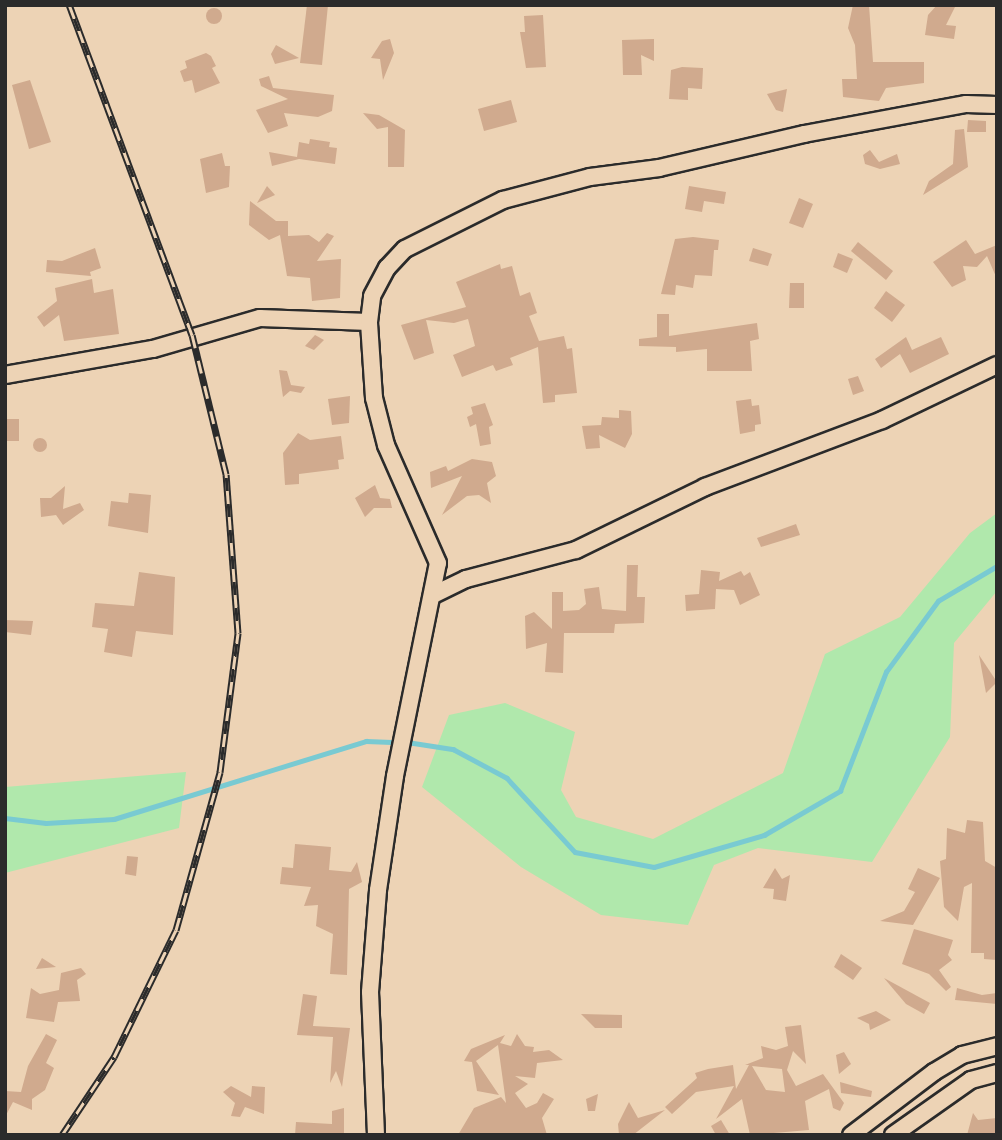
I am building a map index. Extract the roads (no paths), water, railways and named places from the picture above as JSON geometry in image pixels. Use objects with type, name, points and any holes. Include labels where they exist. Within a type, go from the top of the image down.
[{"type":"street","points":[[376,1135],[370,992],[378,890],[395,776],[435,594],[438,563],[379,421],[369,323],[372,296],[387,268],[405,249],[503,200],[590,177],[659,168],[842,127],[966,104],[997,105]]},
{"type":"street","points":[[5,375],[153,349],[260,318],[369,323]]},
{"type":"street","points":[[435,594],[466,579],[576,550],[705,487],[882,420],[997,365]]},
{"type":"street","points":[[438,563],[466,579]]},
{"type":"street","points":[[851,1135],[934,1072],[962,1055],[997,1046]]},
{"type":"street","points":[[893,1135],[971,1080],[997,1073]]},
{"type":"waterway","points":[[407,742],[453,749],[507,778],[575,852],[654,867],[764,835],[840,791],[886,672],[938,601],[997,566]]},
{"type":"waterway","points":[[5,818],[46,823],[114,819],[366,741],[398,742]]},
{"type":"railway","points":[[62,1135],[114,1057],[176,930],[220,772],[238,633],[226,474],[192,335],[69,5]]}]
